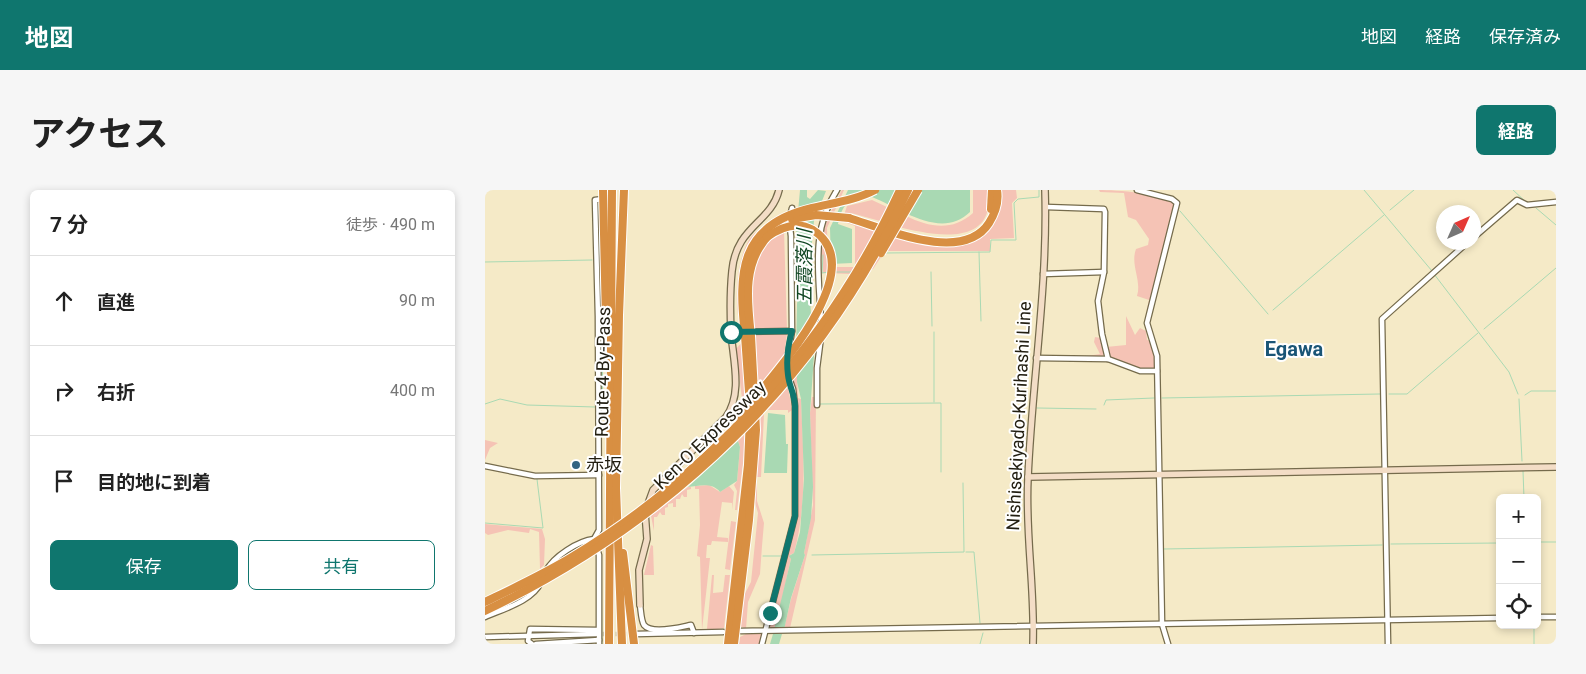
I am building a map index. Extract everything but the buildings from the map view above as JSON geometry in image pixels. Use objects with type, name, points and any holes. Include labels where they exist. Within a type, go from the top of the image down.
[{"type":"highway","name":"Route 4 By-Pass","points":[[609,644],[612,190]]},
{"type":"highway","name":"Route 4 By-Pass","points":[[623,644],[616,488],[619,315],[625,190]]},
{"type":"highway","points":[[734,644],[749,520],[756,430],[749,336],[741,294],[747,259],[759,237],[785,217],[808,209],[858,197],[875,190]]},
{"type":"highway","name":"Ken-O Expressway","points":[[485,602],[573,556],[630,517],[691,469],[760,401],[802,350],[853,276],[900,190]]},
{"type":"highway","name":"Ken-O Expressway","points":[[485,611],[577,563],[650,513],[696,474],[745,428],[805,358],[860,279],[908,190]]},
{"type":"highway","points":[[805,358],[843,314],[918,190]]},
{"type":"highway","points":[[785,217],[813,211],[849,217],[923,236],[943,239],[961,237],[973,232],[986,220],[993,202],[992,190]]},
{"type":"highway","points":[[726,644],[731,618],[750,433],[747,293],[748,277],[755,254],[767,237],[781,225],[801,217],[821,215],[849,217],[921,240],[943,243],[961,241],[976,236],[987,226],[997,206],[997,190]]},
{"type":"highway","points":[[603,194],[611,436]]},
{"type":"highway","points":[[691,469],[728,430],[788,355],[811,324],[827,292],[832,273],[832,261],[829,248],[822,238],[812,230],[793,226],[779,230],[767,237]]},
{"type":"highway","points":[[616,488],[634,644]]},
{"type":"street","points":[[694,633],[691,625],[670,629],[649,628],[644,625],[640,605],[639,570],[647,540],[645,512],[648,499],[653,490],[725,417],[733,406],[735,383],[730,305],[735,254],[747,232],[770,209],[779,190]]},
{"type":"street","points":[[817,405],[817,368],[821,339],[817,250],[821,224],[837,190]]},
{"type":"street","name":"Nishisekiyado-Kurihashi Line","points":[[1033,644],[1034,626],[1026,517],[1043,274],[1045,190]]},
{"type":"street","points":[[1137,190],[1153,196],[1172,199],[1177,203],[1147,323],[1156,349],[1162,624],[1168,644]]},
{"type":"street","points":[[537,644],[599,642],[597,632],[599,555],[594,539],[599,530],[599,316],[595,200],[603,194]]},
{"type":"street","points":[[1481,231],[1517,200],[1527,205],[1556,202]]},
{"type":"street","points":[[1046,207],[1104,209],[1104,272],[1098,301],[1107,359]]},
{"type":"street","points":[[762,644],[767,632],[795,516],[795,406],[793,389],[788,376],[788,349],[792,331],[791,236],[789,220],[792,208]]},
{"type":"street","points":[[1388,644],[1382,319],[1459,250]]},
{"type":"street","points":[[1043,274],[1104,272]]},
{"type":"street","points":[[731,332],[792,331]]},
{"type":"street","points":[[1036,358],[1107,359],[1140,371],[1157,371]]},
{"type":"street","points":[[599,459],[610,460]]},
{"type":"street","points":[[485,466],[535,476],[599,475]]},
{"type":"street","points":[[1028,476],[1556,467]]},
{"type":"street","points":[[485,617],[534,593],[554,560],[585,541],[594,539]]},
{"type":"street","points":[[1541,618],[1556,617]]},
{"type":"street","points":[[741,632],[1496,618]]},
{"type":"street","points":[[532,644],[527,636],[529,629],[533,628],[548,631],[597,632]]},
{"type":"street","points":[[636,634],[723,632]]},
{"type":"street","points":[[485,637],[527,636]]},
{"type":"shaded area","points":[[842,190],[844,190],[827,228],[828,267],[855,267],[855,226],[842,221],[847,206],[872,200],[887,207],[880,221],[851,213],[849,221],[935,244],[984,233],[999,190],[1016,190],[1017,198],[1012,203],[1014,238],[990,239],[990,251],[885,251],[873,269],[850,274],[823,273],[822,236],[835,202]]},
{"type":"shaded area","points":[[973,190],[989,190],[988,209],[983,221],[974,229],[963,233],[936,234],[899,227],[906,216],[923,223],[940,226],[957,223],[965,219],[973,213]]},
{"type":"shaded area","points":[[1099,190],[1152,195],[1170,201],[1174,205],[1144,324],[1149,300],[1137,296],[1138,284],[1134,261],[1136,249],[1148,245],[1149,239],[1136,220],[1128,217],[1124,193],[1100,192]]},
{"type":"shaded area","points":[[783,213],[785,214],[745,254],[739,288],[741,329],[737,306],[737,292],[740,263],[744,250],[756,232]]},
{"type":"shaded area","points":[[784,230],[787,329],[754,329],[751,287],[756,260],[771,238]]},
{"type":"shaded area","points":[[1126,316],[1135,335],[1140,328],[1146,331],[1147,340],[1151,341],[1156,357],[1156,367],[1145,369],[1131,367],[1108,355],[1106,347],[1126,345]]},
{"type":"shaded area","points":[[787,333],[784,357],[759,388],[755,334]]},
{"type":"shaded area","points":[[1095,337],[1101,338],[1104,357],[1081,357],[1100,354],[1094,342]]},
{"type":"shaded area","points":[[743,341],[747,402],[743,407],[736,349]]},
{"type":"shaded area","points":[[797,376],[798,398],[801,399],[803,457],[801,515],[794,553],[790,555],[791,559],[775,629],[769,629],[798,510],[797,402],[792,382]]},
{"type":"shaded area","points":[[788,387],[792,410],[788,413],[788,410],[768,410]]},
{"type":"shaded area","points":[[812,397],[816,397],[815,520],[790,628],[784,629],[805,555],[813,505],[810,413]]},
{"type":"shaded area","points":[[764,414],[761,477],[757,477],[757,501],[764,523],[760,574],[748,602],[746,629],[740,626],[743,597],[751,582],[758,513],[753,496],[760,419]]},
{"type":"shaded area","points":[[747,432],[737,510],[735,510],[737,491],[734,485],[737,481],[740,447],[738,441]]},
{"type":"shaded area","points":[[485,440],[498,443],[490,448],[485,460]]},
{"type":"shaded area","points":[[709,485],[720,492],[729,486],[734,492],[732,510],[732,503],[722,502],[717,537],[728,538],[728,542],[712,541],[711,545],[707,545],[706,558],[710,558],[702,630],[700,557],[697,556],[700,525],[699,489],[695,489],[695,486]]},
{"type":"shaded area","points":[[688,487],[691,487],[691,489],[687,490],[687,497],[684,497],[682,494],[680,499],[676,499],[676,507],[673,507],[673,503],[668,504],[668,507],[665,508],[665,515],[662,515],[660,512],[657,517],[654,517],[654,531],[651,516]]},
{"type":"shaded area","points":[[731,521],[736,522],[730,570],[725,569]]},
{"type":"shaded area","points":[[485,524],[542,529],[545,539],[544,565],[540,569],[539,532],[530,529],[529,533],[508,530],[488,535],[485,533]]},
{"type":"shaded area","points":[[651,545],[653,546],[654,575],[644,575]]},
{"type":"shaded area","points":[[712,575],[714,575],[713,593],[723,592],[725,575],[730,575],[724,628],[712,630],[707,629]]},
{"type":"shaded area","points":[[746,634],[761,634],[760,644],[739,644],[740,637]]},
{"type":"water","name":"五霞落川","points":[[800,190],[807,190],[807,197],[810,199],[818,190],[826,191],[814,221],[811,253],[807,257],[814,356],[810,413],[813,487],[811,518],[805,555],[791,598],[784,630],[774,630],[791,559],[789,556],[794,553],[800,532],[804,479],[801,399],[797,382],[796,350],[797,304],[800,281],[796,234]]},
{"type":"water","points":[[848,190],[970,190],[970,212],[959,220],[947,223],[934,223],[872,197],[853,201],[845,206],[838,224],[852,229],[852,263],[831,264],[830,228]]},
{"type":"water","points":[[600,369],[603,369],[603,407],[600,408]]},
{"type":"water","points":[[768,413],[785,415],[786,444],[788,444],[787,473],[764,473]]},
{"type":"water","points":[[738,441],[740,447],[737,481],[720,492],[709,486],[688,487]]},
{"type":"water","points":[[773,634],[782,634],[779,644],[770,644]]},
{"type":"pier","points":[[739,439],[686,488],[687,485]]},
{"type":"waterway","points":[[884,253],[990,252],[991,240],[1016,240],[1014,203],[1018,199],[1039,197],[1039,190]]},
{"type":"waterway","points":[[1364,190],[1432,271]]},
{"type":"waterway","points":[[1390,210],[1414,190]]},
{"type":"waterway","points":[[1513,190],[1527,203]]},
{"type":"waterway","points":[[598,204],[602,368]]},
{"type":"waterway","points":[[1536,208],[1556,225]]},
{"type":"waterway","points":[[1180,211],[1268,314]]},
{"type":"waterway","points":[[1273,310],[1384,215]]},
{"type":"waterway","points":[[979,252],[981,321]]},
{"type":"waterway","name":"五霞落川","points":[[823,255],[822,273],[829,272]]},
{"type":"waterway","points":[[485,262],[592,260]]},
{"type":"waterway","points":[[1484,329],[1556,268]]},
{"type":"waterway","points":[[835,272],[851,272]]},
{"type":"waterway","points":[[931,272],[932,326]]},
{"type":"waterway","points":[[1434,274],[1509,372],[1518,394]]},
{"type":"waterway","points":[[934,332],[934,402]]},
{"type":"waterway","points":[[1389,394],[1407,394],[1478,333]]},
{"type":"waterway","points":[[1525,395],[1531,391],[1556,391]]},
{"type":"waterway","points":[[1162,398],[1380,394]]},
{"type":"waterway","points":[[1104,405],[1106,400],[1154,398]]},
{"type":"waterway","points":[[485,404],[500,399],[527,405],[595,407]]},
{"type":"waterway","points":[[1519,399],[1522,461]]},
{"type":"waterway","points":[[820,404],[941,403],[941,472]]},
{"type":"waterway","points":[[601,407],[601,456]]},
{"type":"waterway","points":[[1037,408],[1096,409]]},
{"type":"waterway","points":[[601,463],[601,490]]},
{"type":"waterway","points":[[1523,471],[1524,494]]},
{"type":"waterway","points":[[485,523],[543,528],[537,479]]},
{"type":"waterway","points":[[812,555],[964,552],[963,483]]},
{"type":"waterway","points":[[1541,542],[1556,542]]},
{"type":"waterway","points":[[1391,544],[1496,543]]},
{"type":"waterway","points":[[1164,549],[1382,545]]},
{"type":"waterway","points":[[966,552],[974,552],[980,623]]},
{"type":"waterway","points":[[763,556],[781,556]]},
{"type":"waterway","points":[[601,559],[602,644]]},
{"type":"waterway","points":[[1534,629],[1534,644]]},
{"type":"waterway","points":[[980,644],[983,633]]},
{"type":"tunnel","points":[[596,634],[635,634]]},
{"type":"place","name":"赤坂","points":[[576,465]]},
{"type":"district","name":"Egawa","points":[[1294,349]]},
{"type":"route","points":[[731,332],[792,331],[788,349],[788,376],[795,395],[795,516],[770,613]]}]
